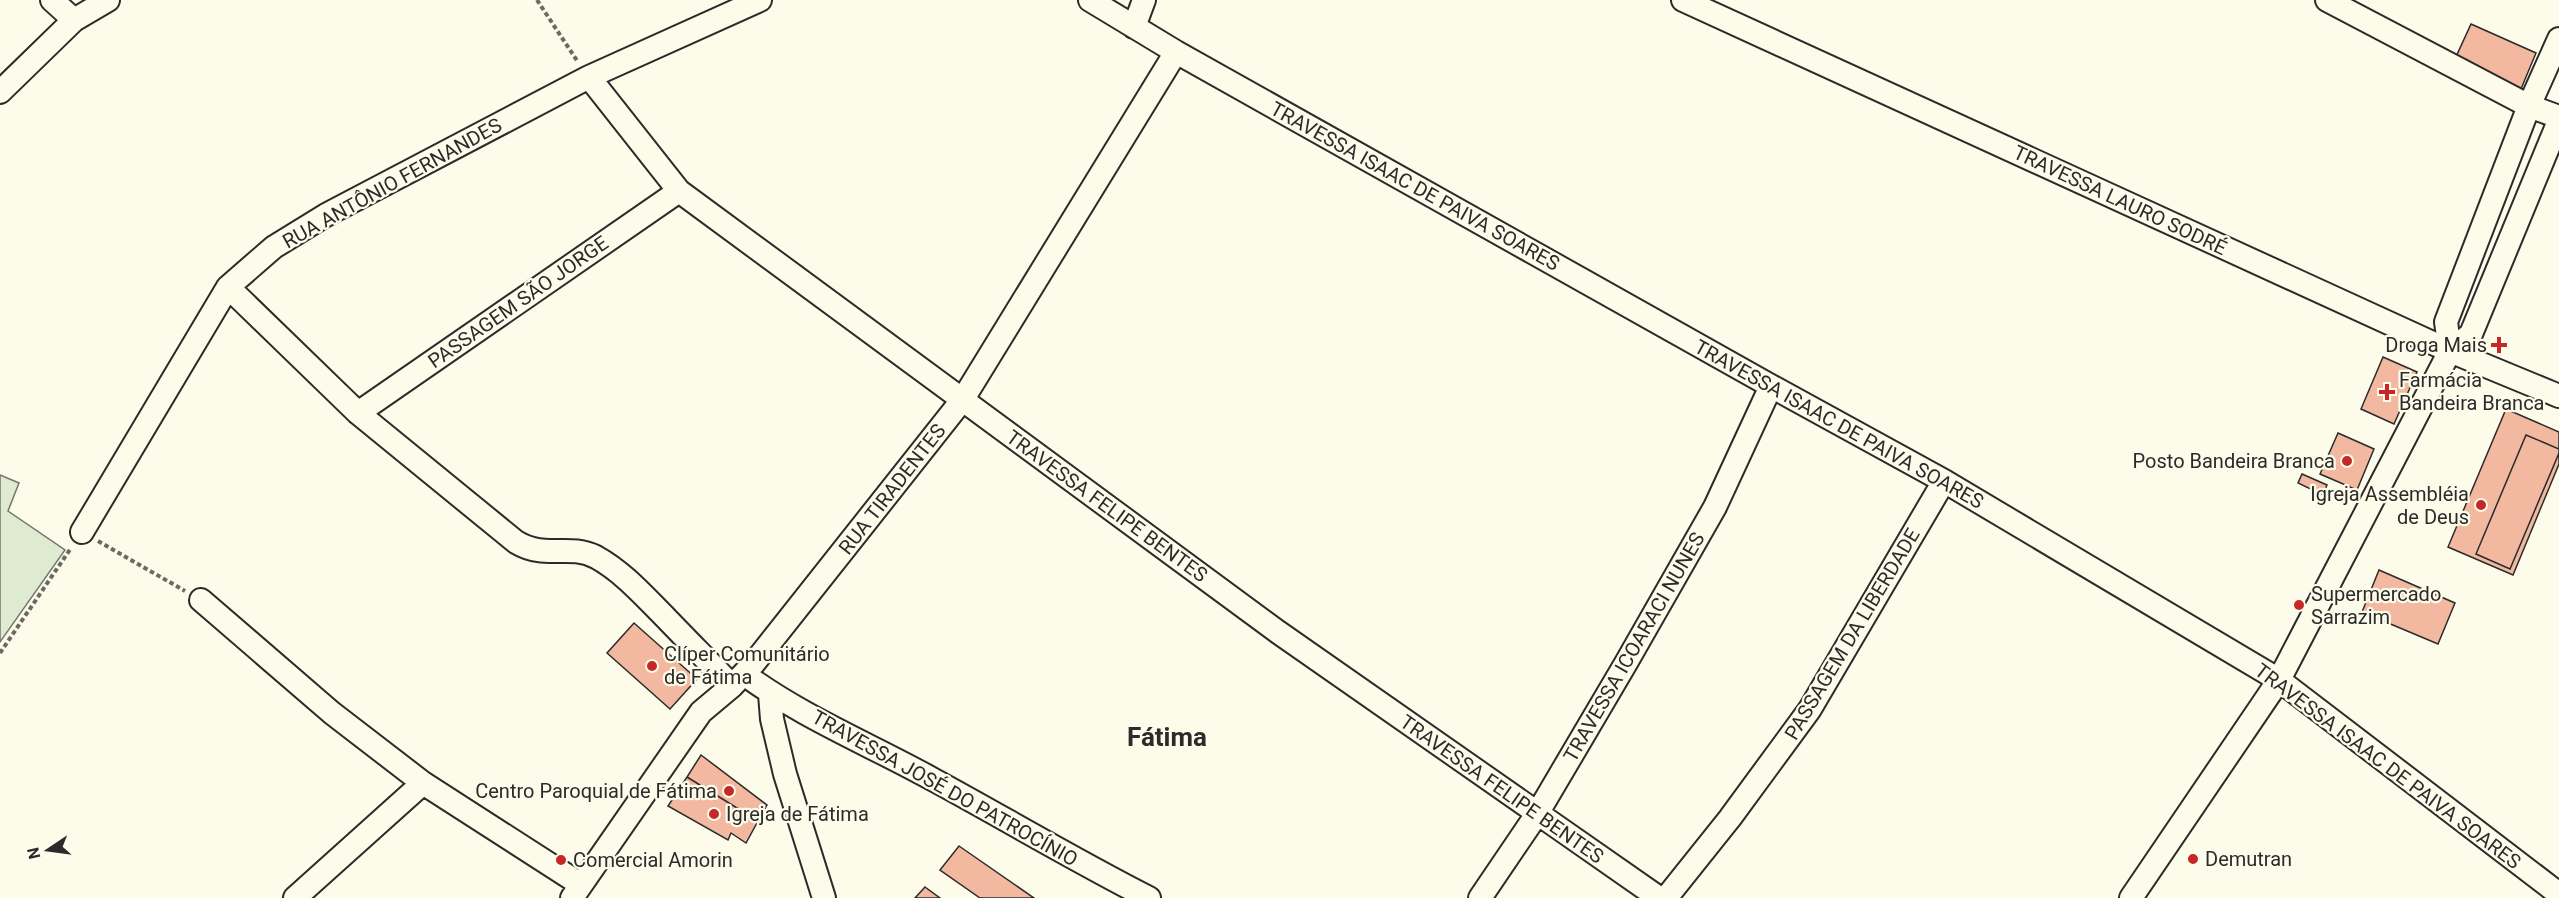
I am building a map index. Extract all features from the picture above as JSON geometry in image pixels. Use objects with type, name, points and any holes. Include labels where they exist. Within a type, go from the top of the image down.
[{"type":"street","points":[[52,0],[74,20]]},
{"type":"street","points":[[0,93],[74,20],[108,0]]},
{"type":"street","name":"RUA ANTÔNIO FERNANDES","points":[[82,532],[228,287],[274,247],[300,230],[589,77],[760,0]]},
{"type":"street","name":"TRAVESSA ISAAC DE PAIVA SOARES","points":[[1090,0],[1176,52],[1944,481],[2278,680],[2559,894]]},
{"type":"street","points":[[1134,27],[1144,0]]},
{"type":"street","name":"TRAVESSA LAURO SODRÉ","points":[[1683,0],[2450,351],[2559,396]]},
{"type":"street","points":[[2131,898],[2278,680],[2450,351],[2471,334],[2559,119],[2529,106],[2327,0]]},
{"type":"street","points":[[2450,351],[2446,322],[2529,106],[2559,39]]},
{"type":"street","name":"RUA TIRADENTES","points":[[576,891],[701,712],[738,680],[963,399],[1176,52]]},
{"type":"street","name":"TRAVESSA FELIPE BENTES","points":[[589,77],[679,191],[1278,632],[1659,898]]},
{"type":"street","name":"PASSAGEM SÃO JORGE","points":[[357,412],[679,191]]},
{"type":"street","name":"TRAVESSA JOSÉ DO PATROCÍNIO","points":[[228,287],[357,412],[522,546],[536,552],[563,551],[587,554],[630,581],[738,680],[770,694],[934,779],[1092,869],[1149,898]]},
{"type":"street","name":"TRAVESSA ICOARACI NUNES","points":[[1480,898],[1537,814],[1626,663],[1714,507],[1771,386]]},
{"type":"street","name":"PASSAGEM DA LIBERDADE","points":[[1666,898],[1730,818],[1810,710],[1944,481]]},
{"type":"street","points":[[201,600],[332,713],[423,783],[576,891]]},
{"type":"street","points":[[770,694],[772,719],[785,774],[824,898]]},
{"type":"street","points":[[295,898],[423,783]]},
{"type":"path","points":[[537,0],[589,77]]},
{"type":"path","points":[[0,653],[82,532],[201,600]]},
{"type":"green space","points":[[0,475],[19,483],[8,511],[65,550],[0,642]]},
{"type":"building","points":[[2471,24],[2536,53],[2521,89],[2455,59]]},
{"type":"building","points":[[2383,357],[2417,372],[2394,424],[2361,409]]},
{"type":"building","name":"Igreja Assembléia de Deus","points":[[2506,409],[2559,432],[2559,449],[2526,435],[2476,554],[2510,569],[2559,453],[2559,464],[2513,575],[2448,547]]},
{"type":"building","name":"Posto Bandeira Branca","points":[[2338,433],[2374,449],[2357,490],[2320,474]]},
{"type":"building","points":[[2526,435],[2559,449],[2559,453],[2510,569],[2476,554]]},
{"type":"building","points":[[2302,474],[2327,485],[2323,495],[2298,483]]},
{"type":"building","points":[[2379,570],[2455,603],[2438,644],[2362,612]]},
{"type":"building","name":"Clíper Comunitário de Fátima","points":[[634,623],[697,679],[670,709],[607,653]]},
{"type":"building","name":"Centro Paroquial de Fátima","points":[[701,755],[767,805],[758,821],[687,777]]},
{"type":"building","name":"Igreja de Fátima","points":[[687,777],[758,821],[746,843],[731,833],[728,840],[668,806]]},
{"type":"building","points":[[959,846],[1034,898],[980,898],[940,870]]},
{"type":"building","points":[[925,887],[940,898],[915,898]]},
{"type":"place","name":"Droga Mais","points":[[2499,345]]},
{"type":"place","name":"Farmácia Bandeira Branca","points":[[2387,392]]},
{"type":"place","name":"Posto Bandeira Branca","points":[[2347,461]]},
{"type":"place","name":"Igreja Assembléia de Deus","points":[[2481,505]]},
{"type":"place","name":"Supermercado Sarrazim","points":[[2299,605]]},
{"type":"place","name":"Clíper Comunitário de Fátima","points":[[652,666]]},
{"type":"place","name":"Centro Paroquial de Fátima","points":[[729,791]]},
{"type":"place","name":"Igreja de Fátima","points":[[714,814]]},
{"type":"place","name":"Demutran","points":[[2193,859]]},
{"type":"place","name":"Comercial Amorin","points":[[561,860]]},
{"type":"district","name":"Fátima","points":[[1167,737]]}]
